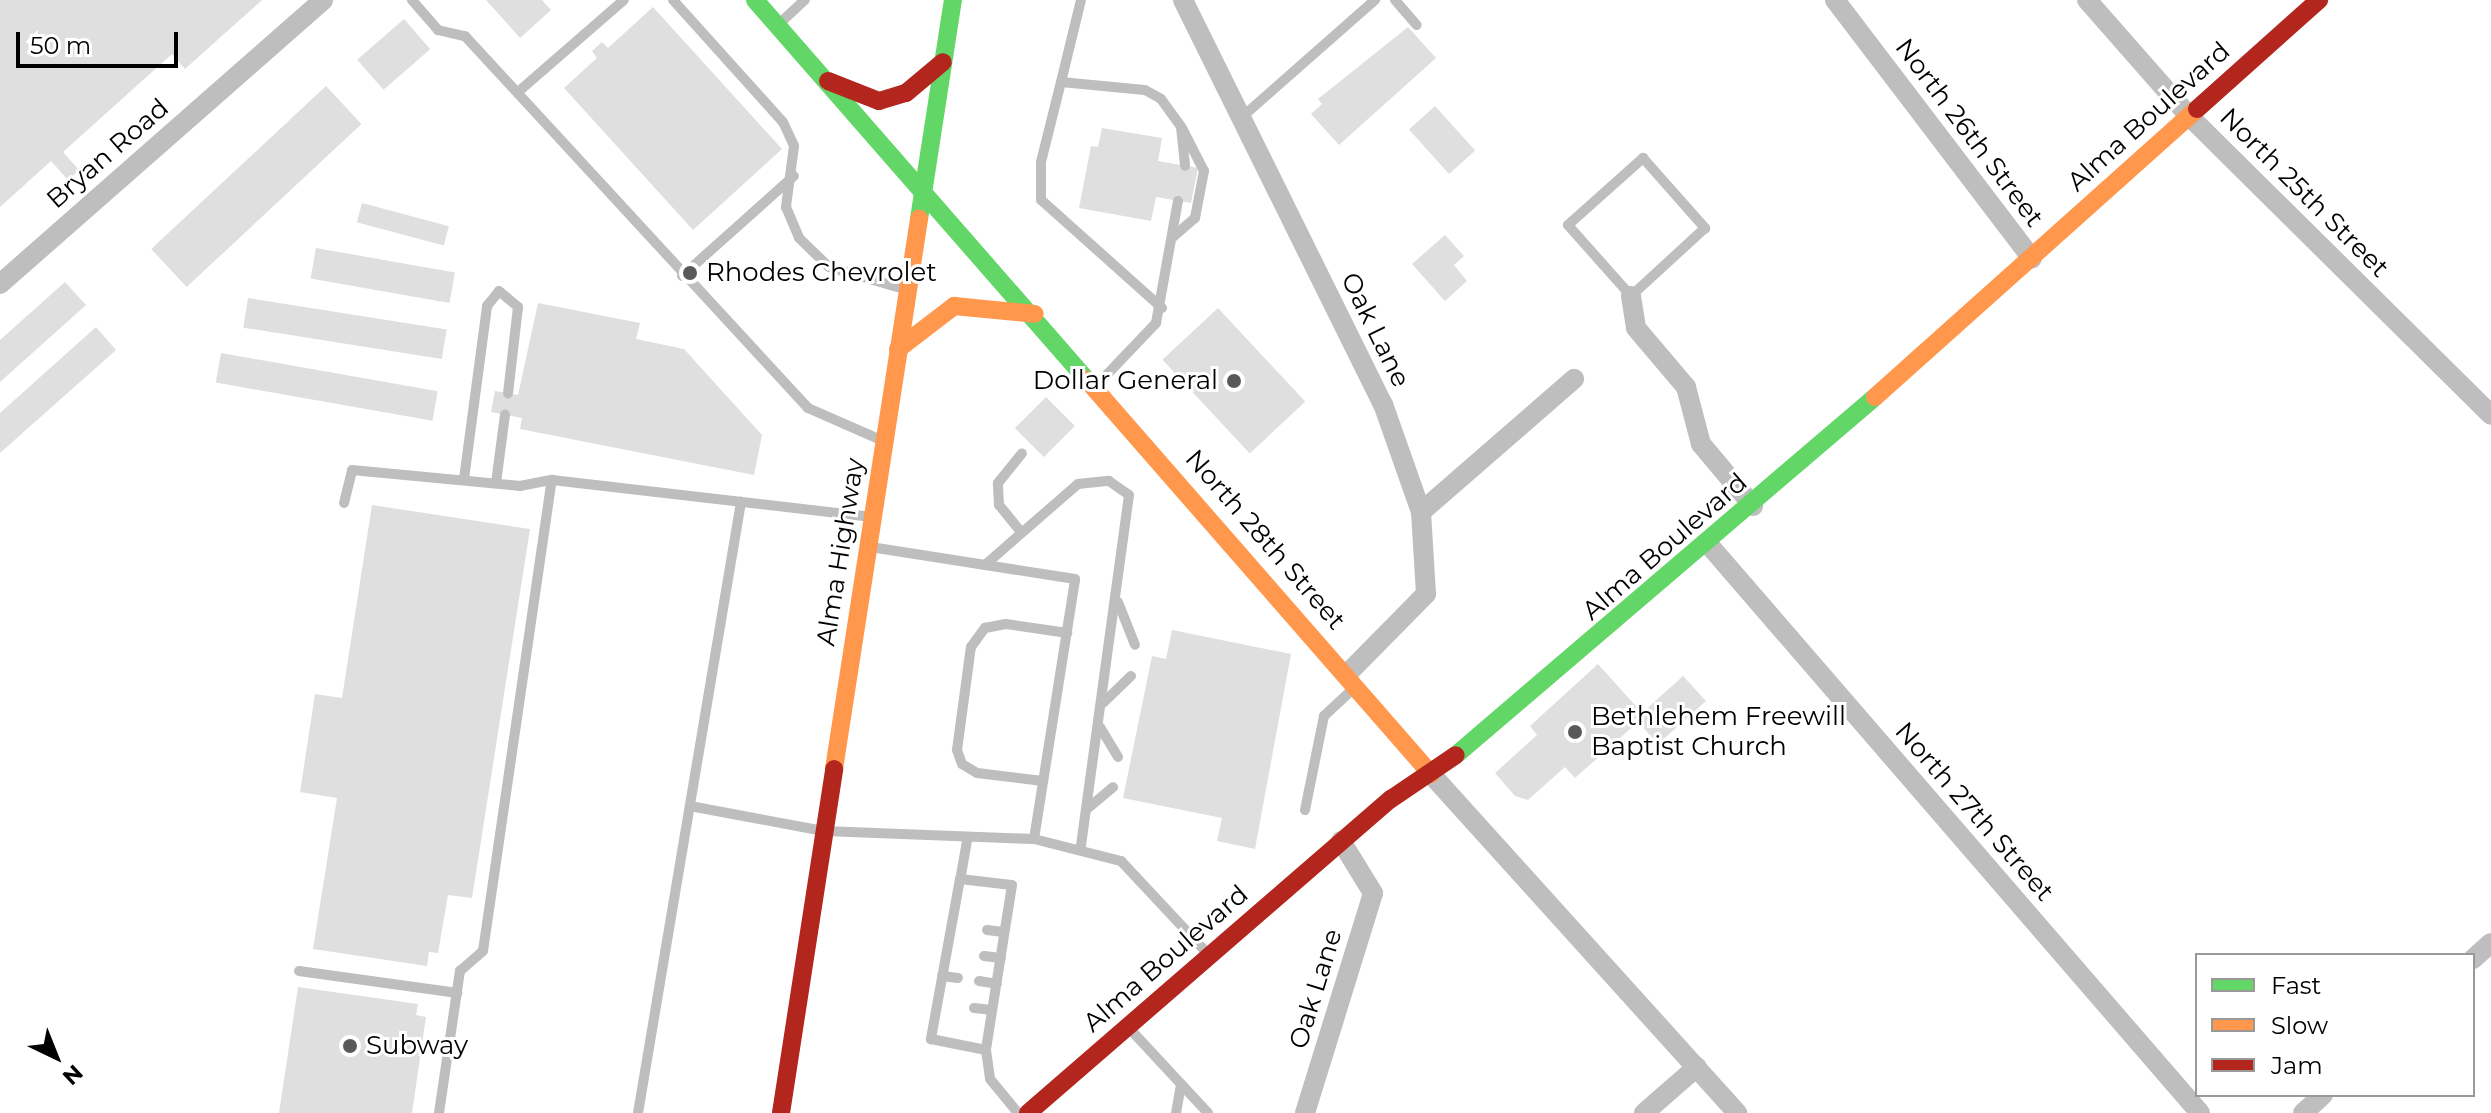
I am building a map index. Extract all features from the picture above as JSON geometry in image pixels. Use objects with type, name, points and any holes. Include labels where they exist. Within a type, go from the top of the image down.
[{"type":"street","name":"Bryan Road","points":[[0,284],[323,0]]},
{"type":"street","name":"North 28th Street","points":[[755,0],[924,186],[1431,774],[1737,1113]]},
{"type":"street","name":"Alma Highway","points":[[781,1113],[953,0]]},
{"type":"street","name":"Oak Lane","points":[[1183,0],[1383,404],[1421,512],[1426,594],[1352,679]]},
{"type":"street","name":"North 26th Street","points":[[1835,0],[2032,259]]},
{"type":"street","name":"North 25th Street","points":[[2087,0],[2188,115],[2491,415]]},
{"type":"street","name":"Alma Boulevard","points":[[1036,1110],[1341,841],[1431,774],[1709,545],[2319,0]]},
{"type":"street","points":[[828,81],[879,101],[906,93],[943,62]]},
{"type":"street","points":[[1631,296],[1636,328],[1686,387],[1701,444],[1753,506]]},
{"type":"street","points":[[898,349],[954,306],[1035,314]]},
{"type":"street","points":[[1421,512],[1574,379]]},
{"type":"street","name":"North 27th Street","points":[[1709,545],[2200,1113]]},
{"type":"street","name":"Oak Lane","points":[[1305,1113],[1373,893],[1341,841]]},
{"type":"street","points":[[2475,957],[2491,943]]},
{"type":"street","points":[[1644,1113],[1697,1067]]},
{"type":"street","points":[[2303,1113],[2321,1097]]},
{"type":"lane","points":[[412,0],[438,30],[465,36],[682,276],[808,408],[884,441]]},
{"type":"lane","points":[[518,92],[624,0]]},
{"type":"lane","points":[[673,0],[783,122],[794,146],[794,176],[786,207],[799,238],[829,267],[908,290]]},
{"type":"lane","points":[[778,26],[805,0]]},
{"type":"lane","points":[[1081,0],[1041,162],[1041,200],[1162,308]]},
{"type":"lane","points":[[1241,118],[1375,0]]},
{"type":"lane","points":[[1395,0],[1417,25]]},
{"type":"lane","points":[[1061,82],[1145,90],[1181,127],[1204,171],[1195,218],[1173,237]]},
{"type":"lane","points":[[1181,127],[1185,166]]},
{"type":"lane","points":[[1643,158],[1705,228],[1631,296],[1568,225],[1643,158]]},
{"type":"lane","points":[[682,276],[794,176]]},
{"type":"lane","points":[[1097,385],[1137,349],[1162,308],[1178,201]]},
{"type":"lane","points":[[464,479],[487,306],[499,291],[518,307],[508,393]]},
{"type":"lane","points":[[496,483],[505,415]]},
{"type":"lane","points":[[1021,532],[999,505],[998,483],[1022,453]]},
{"type":"lane","points":[[344,503],[352,470],[496,483],[552,480],[872,517]]},
{"type":"lane","points":[[439,1113],[457,993],[467,957],[483,951],[552,480]]},
{"type":"lane","points":[[985,565],[1078,484],[1109,481],[1129,495],[1118,602],[1081,846]]},
{"type":"lane","points":[[638,1113],[741,502]]},
{"type":"lane","points":[[868,547],[1075,579],[1034,839]]},
{"type":"lane","points":[[1118,602],[1135,645]]},
{"type":"lane","points":[[1043,781],[977,773],[962,764],[957,750],[971,647],[985,628],[1006,624],[1067,633]]},
{"type":"lane","points":[[1103,703],[1131,676]]},
{"type":"lane","points":[[1305,810],[1324,716],[1352,679]]},
{"type":"lane","points":[[1100,727],[1118,757]]},
{"type":"lane","points":[[1087,809],[1113,787]]},
{"type":"lane","points":[[690,806],[824,831],[967,841],[1034,839],[1081,846],[1121,861],[1209,956]]},
{"type":"lane","points":[[967,841],[931,1039],[986,1050]]},
{"type":"lane","points":[[960,879],[1012,885],[986,1050],[990,1079],[1018,1113]]},
{"type":"lane","points":[[952,926],[964,928]]},
{"type":"lane","points":[[987,930],[1004,932]]},
{"type":"lane","points":[[947,952],[961,953]]},
{"type":"lane","points":[[984,956],[1001,958]]},
{"type":"lane","points":[[299,971],[457,993]]},
{"type":"lane","points":[[942,976],[958,978]]},
{"type":"lane","points":[[979,981],[997,984]]},
{"type":"lane","points":[[938,1002],[952,1004]]},
{"type":"lane","points":[[974,1008],[992,1010]]},
{"type":"lane","points":[[1127,1027],[1208,1113]]},
{"type":"lane","points":[[1176,1113],[1181,1085]]},
{"type":"building","points":[[0,0],[262,0],[185,69],[172,54],[63,152],[79,170],[68,180],[51,161],[0,207]]},
{"type":"building","points":[[486,0],[542,0],[551,10],[520,38]]},
{"type":"building","points":[[653,7],[782,149],[693,230],[564,88],[597,58],[592,51],[602,42],[608,48]]},
{"type":"building","points":[[404,19],[430,49],[383,90],[357,60]]},
{"type":"building","points":[[1408,27],[1436,58],[1339,145],[1311,114],[1322,104],[1318,99]]},
{"type":"building","points":[[326,86],[361,124],[187,287],[151,249]]},
{"type":"building","points":[[1435,106],[1475,151],[1449,174],[1409,129]]},
{"type":"building","points":[[1102,128],[1162,138],[1158,161],[1198,168],[1191,203],[1156,197],[1151,221],[1079,208],[1091,146],[1098,147]]},
{"type":"building","points":[[362,203],[449,226],[444,246],[357,222]]},
{"type":"building","points":[[1445,235],[1464,256],[1454,265],[1467,281],[1445,301],[1412,264]]},
{"type":"building","points":[[316,248],[455,272],[449,303],[311,279]]},
{"type":"building","points":[[65,282],[86,305],[0,382],[0,340]]},
{"type":"building","points":[[248,298],[447,329],[442,359],[243,328]]},
{"type":"building","points":[[538,303],[640,323],[636,339],[684,349],[762,435],[754,475],[520,429],[522,418],[491,412],[495,391],[518,395]]},
{"type":"building","name":"Dollar General","points":[[1218,308],[1305,402],[1250,453],[1162,360]]},
{"type":"building","points":[[96,327],[116,350],[0,453],[0,413]]},
{"type":"building","points":[[221,353],[438,391],[432,421],[216,383]]},
{"type":"building","points":[[1046,397],[1075,426],[1044,457],[1015,428]]},
{"type":"building","points":[[372,505],[530,529],[472,898],[448,895],[438,953],[429,952],[427,966],[313,949],[337,798],[300,792],[315,694],[342,698]]},
{"type":"building","points":[[1172,630],[1291,654],[1255,849],[1217,841],[1222,818],[1123,798],[1152,656],[1166,659]]},
{"type":"building","points":[[1598,664],[1642,713],[1683,676],[1706,701],[1658,744],[1638,722],[1575,778],[1565,767],[1528,800],[1515,796],[1495,773],[1537,735],[1530,726]]},
{"type":"building","points":[[298,987],[418,1004],[416,1015],[426,1017],[412,1113],[279,1113]]},
{"type":"traffic: fast","points":[[755,0],[1087,380]]},
{"type":"traffic: fast","points":[[919,219],[953,0]]},
{"type":"traffic: fast","points":[[1456,755],[1875,397]]},
{"type":"traffic: slow","points":[[1875,397],[2197,109]]},
{"type":"traffic: slow","points":[[834,769],[919,219]]},
{"type":"traffic: slow","points":[[898,349],[954,306],[1035,314]]},
{"type":"traffic: slow","points":[[1087,380],[1431,774]]},
{"type":"traffic: jam","points":[[2197,109],[2319,0]]},
{"type":"traffic: jam","points":[[828,81],[879,101],[906,93],[943,62]]},
{"type":"traffic: jam","points":[[1028,1113],[1391,799],[1456,755]]},
{"type":"traffic: jam","points":[[781,1113],[834,769]]},
{"type":"place","name":"Rhodes Chevrolet","points":[[690,273]]},
{"type":"place","name":"Dollar General","points":[[1234,381]]},
{"type":"place","name":"Bethlehem Freewill Baptist Church","points":[[1575,732]]},
{"type":"place","name":"Subway","points":[[350,1046]]}]
